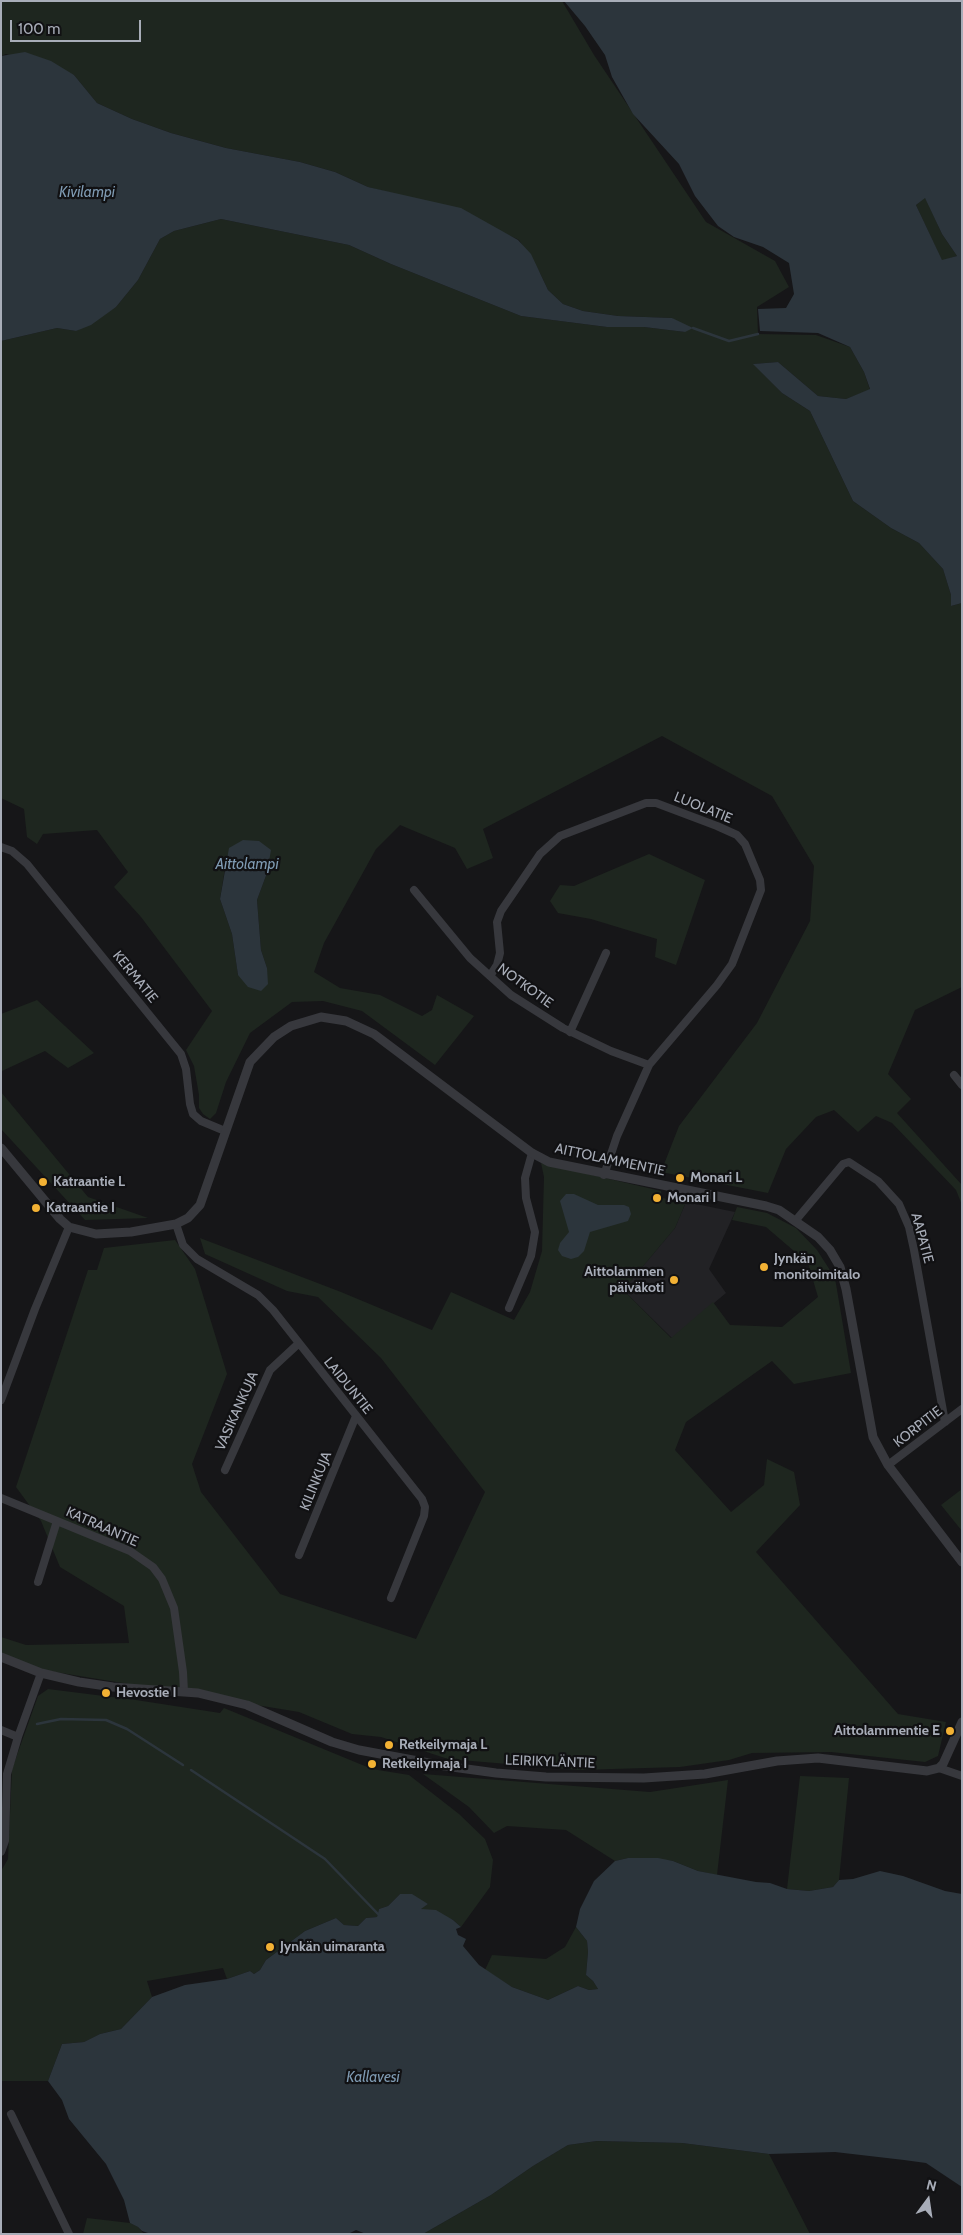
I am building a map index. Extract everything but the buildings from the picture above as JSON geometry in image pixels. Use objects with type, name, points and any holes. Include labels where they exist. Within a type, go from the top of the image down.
[{"type":"street","name":"LUOLATIE","points":[[490,976],[497,965],[500,953],[497,922],[501,911],[540,854],[560,836],[646,804],[656,803],[737,835],[745,844],[760,880],[761,890],[732,964],[717,985],[649,1065],[620,1128],[604,1175]]},
{"type":"street","name":"KERMATIE","points":[[1,847],[12,852],[27,864],[181,1054],[186,1069],[193,1114],[201,1121],[225,1130]]},
{"type":"street","name":"NOTKOTIE","points":[[414,890],[470,958],[511,995],[570,1032],[611,1051],[649,1065]]},
{"type":"street","points":[[570,1032],[606,953]]},
{"type":"street","name":"AITTOLAMMENTIE","points":[[69,1227],[96,1234],[131,1232],[176,1224],[188,1218],[200,1205],[250,1062],[274,1037],[291,1026],[321,1017],[346,1021],[374,1034],[532,1153],[550,1162],[604,1175],[766,1206],[780,1210],[818,1237],[830,1250],[840,1267],[846,1289],[873,1437],[888,1465],[962,1562]]},
{"type":"street","points":[[954,1075],[962,1085]]},
{"type":"street","points":[[1,1148],[60,1219],[69,1227],[2,1398]]},
{"type":"street","points":[[510,1308],[531,1256],[534,1232],[526,1198],[525,1178],[532,1153]]},
{"type":"street","name":"AAPATIE","points":[[796,1220],[843,1164],[850,1162],[878,1181],[899,1204],[909,1227],[914,1250],[944,1422]]},
{"type":"street","name":"LAIDUNTIE","points":[[176,1224],[183,1245],[197,1259],[258,1295],[273,1310],[422,1499],[425,1508],[391,1598]]},
{"type":"street","name":"VASIKANKUJA","points":[[225,1470],[270,1370],[298,1344]]},
{"type":"street","name":"KORPITIE","points":[[888,1465],[962,1409]]},
{"type":"street","name":"KILINKUJA","points":[[299,1555],[356,1416]]},
{"type":"street","name":"KATRAANTIE","points":[[1,1498],[130,1551],[153,1567],[162,1579],[174,1608],[184,1692]]},
{"type":"street","points":[[38,1582],[57,1521]]},
{"type":"street","name":"LEIRIKYLÄNTIE","points":[[1,1656],[41,1673],[79,1682],[113,1687],[198,1693],[247,1705],[332,1742],[359,1750],[408,1761],[496,1774],[546,1777],[644,1778],[705,1774],[777,1761],[818,1758],[918,1770],[939,1768],[962,1776]]},
{"type":"street","points":[[1,1852],[5,1841],[7,1774],[41,1673]]},
{"type":"street","points":[[939,1768],[946,1759],[962,1722]]},
{"type":"street","points":[[1,1730],[18,1737]]},
{"type":"street","points":[[11,2114],[69,2233]]},
{"type":"shaded area","points":[[1,1],[562,1],[594,55],[706,222],[775,261],[789,287],[757,307],[758,334],[816,335],[850,347],[864,372],[870,390],[846,399],[818,396],[778,362],[754,364],[782,393],[810,411],[853,501],[891,528],[919,543],[943,569],[951,595],[951,606],[962,603],[962,987],[915,1010],[888,1074],[911,1099],[897,1113],[962,1185],[962,1205],[956,1190],[892,1123],[876,1116],[858,1132],[834,1110],[816,1117],[786,1149],[768,1193],[661,1172],[679,1126],[757,1023],[810,921],[814,866],[772,796],[662,736],[483,829],[493,858],[467,869],[455,848],[400,825],[376,849],[324,943],[314,972],[340,988],[380,995],[422,1016],[432,1010],[437,995],[474,1016],[435,1065],[362,1011],[323,1001],[292,1002],[250,1033],[226,1082],[216,1113],[210,1119],[203,1114],[199,1108],[199,1095],[194,1066],[186,1050],[212,1011],[141,917],[114,887],[128,872],[97,830],[43,834],[37,844],[27,837],[24,809],[1,798],[1,341],[57,328],[76,331],[116,307],[138,280],[160,239],[174,231],[221,219],[349,245],[391,264],[521,316],[607,327],[644,327],[685,332],[672,318],[618,316],[583,311],[563,304],[548,290],[540,273],[519,240],[489,226],[407,197],[368,187],[335,172],[300,162],[226,148],[171,133],[132,119],[97,103],[74,75],[6,54],[1,56]],"holes":[[[226,862],[267,873],[257,900],[261,950],[267,968],[238,975],[232,934],[220,899]]]},
{"type":"shaded area","points":[[925,197],[942,234],[957,256],[942,261],[916,205]]},
{"type":"shaded area","points":[[649,854],[705,880],[676,965],[655,957],[657,939],[591,919],[558,913],[550,901],[560,885],[574,886]]},
{"type":"shaded area","points":[[37,1000],[94,1053],[68,1068],[45,1051],[2,1071],[1,1078],[1,1014]]},
{"type":"shaded area","points":[[1,1092],[88,1197],[148,1218],[85,1220],[1,1129]]},
{"type":"shaded area","points":[[541,1163],[661,1191],[662,1198],[686,1202],[675,1228],[623,1290],[671,1338],[713,1302],[730,1325],[782,1327],[818,1297],[808,1263],[766,1227],[732,1220],[737,1207],[767,1213],[796,1228],[817,1250],[835,1278],[851,1373],[794,1384],[772,1361],[686,1422],[675,1450],[731,1512],[764,1485],[767,1459],[794,1472],[800,1505],[756,1552],[898,1714],[946,1722],[938,1756],[925,1762],[831,1752],[752,1753],[729,1760],[680,1767],[579,1770],[448,1759],[381,1737],[352,1734],[299,1712],[43,1670],[1,1654],[1,1637],[26,1645],[129,1643],[124,1606],[60,1567],[41,1521],[16,1487],[88,1270],[97,1270],[104,1248],[175,1240],[195,1269],[227,1374],[192,1464],[201,1492],[280,1594],[416,1639],[485,1492],[381,1358],[318,1297],[287,1291],[205,1254],[200,1238],[341,1292],[432,1330],[451,1292],[514,1320],[530,1292],[542,1251],[544,1177]]},
{"type":"shaded area","name":"Aittolammen päiväkoti","points":[[686,1202],[735,1212],[709,1269],[726,1293],[672,1338],[623,1290],[675,1228]]},
{"type":"shaded area","points":[[962,1489],[962,1531],[941,1505]]},
{"type":"shaded area","points":[[48,1689],[220,1713],[224,1708],[372,1769],[409,1775],[459,1814],[485,1839],[493,1860],[490,1887],[461,1927],[453,1920],[420,1909],[428,1904],[400,1894],[388,1906],[379,1909],[377,1917],[366,1918],[358,1926],[344,1925],[336,1918],[305,1931],[266,1960],[260,1970],[254,1974],[250,1971],[227,1979],[223,1968],[147,1981],[152,1997],[121,2029],[100,2034],[84,2042],[62,2044],[48,2081],[1,2081],[1,1871],[8,1859],[12,1769],[38,1696]]},
{"type":"shaded area","points":[[423,1774],[650,1792],[728,1780],[717,1875],[698,1871],[673,1861],[628,1858],[615,1861],[566,1830],[507,1826],[494,1833],[469,1807]]},
{"type":"shaded area","points":[[800,1776],[849,1778],[839,1880],[833,1887],[809,1891],[787,1889]]},
{"type":"shaded area","points":[[576,1927],[587,1941],[586,1975],[598,1989],[589,1990],[578,1986],[548,2000],[512,1987],[485,1970],[492,1955],[546,1959],[565,1947]]},
{"type":"shaded area","points":[[597,2141],[682,2143],[769,2154],[810,2234],[423,2234],[491,2195],[568,2145]]},
{"type":"shaded area","points":[[87,2218],[130,2223],[138,2227],[144,2234],[83,2234]]},
{"type":"water","points":[[564,1],[962,1],[962,603],[951,606],[951,595],[943,569],[919,543],[891,528],[853,501],[810,411],[782,393],[753,364],[778,362],[818,396],[846,399],[870,389],[864,372],[850,347],[818,333],[760,331],[758,309],[786,308],[794,294],[789,263],[763,247],[734,237],[718,226],[695,196],[679,164],[633,114],[612,77],[605,55],[585,26]],"holes":[[[925,198],[942,234],[957,256],[942,260],[916,205]]]},
{"type":"water","name":"Kivilampi","points":[[25,52],[51,61],[74,75],[97,103],[132,119],[171,133],[226,148],[300,162],[335,172],[368,187],[461,208],[518,240],[531,254],[548,290],[563,304],[583,311],[618,316],[672,318],[693,328],[685,332],[644,327],[607,327],[521,316],[391,264],[349,245],[221,219],[174,231],[160,239],[138,280],[116,307],[91,325],[76,331],[57,328],[1,341],[1,56]]},
{"type":"water","name":"Aittolampi","points":[[243,840],[259,841],[271,850],[267,873],[257,900],[261,950],[267,968],[268,984],[261,991],[248,987],[238,975],[232,934],[220,899],[229,848]]},
{"type":"water","points":[[566,1194],[574,1194],[598,1205],[624,1205],[629,1207],[631,1214],[628,1221],[590,1232],[584,1251],[578,1257],[571,1259],[562,1256],[558,1250],[560,1243],[569,1232],[560,1201]]},
{"type":"water","name":"Kallavesi","points":[[628,1858],[658,1858],[673,1861],[698,1871],[770,1883],[787,1889],[809,1891],[833,1887],[839,1880],[853,1879],[880,1871],[903,1876],[945,1891],[962,1894],[962,2187],[926,2163],[904,2160],[835,2152],[769,2154],[682,2143],[597,2141],[568,2145],[491,2195],[423,2234],[366,2234],[356,2230],[348,2234],[151,2234],[142,2231],[130,2223],[124,2200],[106,2164],[69,2119],[62,2100],[48,2081],[62,2044],[84,2042],[100,2034],[121,2029],[152,1997],[185,1985],[227,1979],[250,1971],[254,1974],[260,1970],[266,1960],[305,1931],[336,1918],[344,1925],[358,1926],[366,1918],[377,1917],[379,1909],[388,1906],[400,1894],[412,1894],[428,1904],[421,1909],[436,1910],[453,1920],[461,1927],[456,1929],[458,1935],[466,1939],[463,1946],[479,1965],[512,1987],[548,2000],[578,1986],[589,1990],[598,1989],[586,1975],[587,1941],[576,1927],[580,1909],[594,1881],[615,1861]]},
{"type":"waterway","points":[[693,328],[729,341],[758,334]]},
{"type":"waterway","points":[[37,1724],[61,1719],[106,1720],[127,1729],[183,1765]]},
{"type":"waterway","points":[[191,1770],[325,1859],[378,1914]]},
{"type":"place","name":"Monari L","points":[[680,1178]]},
{"type":"place","name":"Katraantie L","points":[[43,1182]]},
{"type":"place","name":"Monari I","points":[[657,1198]]},
{"type":"place","name":"Katraantie I","points":[[36,1208]]},
{"type":"place","name":"Jynkän monitoimitalo","points":[[764,1267]]},
{"type":"place","name":"Aittolammen päiväkoti","points":[[674,1280]]},
{"type":"place","name":"Hevostie I","points":[[106,1693]]},
{"type":"place","name":"Aittolammentie E","points":[[950,1731]]},
{"type":"place","name":"Retkeilymaja L","points":[[389,1745]]},
{"type":"place","name":"Retkeilymaja I","points":[[372,1764]]},
{"type":"place","name":"Jynkän uimaranta","points":[[270,1947]]}]
